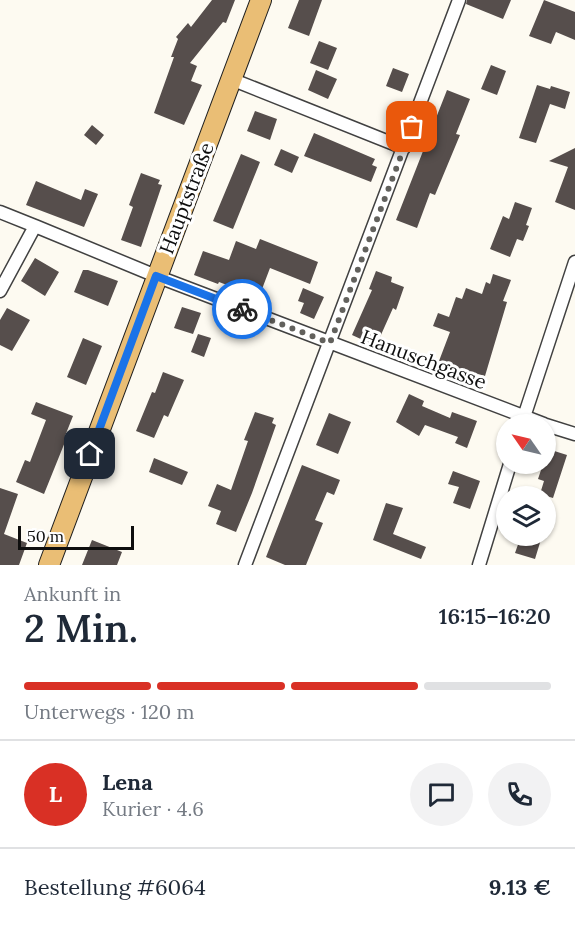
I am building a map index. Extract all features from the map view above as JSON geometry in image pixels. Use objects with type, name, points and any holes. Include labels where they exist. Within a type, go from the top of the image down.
[{"type":"main road","name":"Hauptstraße","points":[[49,565],[261,0]]},
{"type":"street","points":[[245,565],[459,0]]},
{"type":"street","points":[[231,79],[404,148]]},
{"type":"street","name":"Hanuschgasse","points":[[0,212],[506,414]]},
{"type":"street","points":[[0,291],[35,226]]},
{"type":"street","points":[[525,414],[575,262]]},
{"type":"street","name":"Hanuschgasse","points":[[556,428],[575,434]]},
{"type":"street","points":[[479,565],[507,474]]},
{"type":"building","points":[[212,0],[235,0],[226,23],[223,22],[190,63],[197,66],[191,81],[202,85],[184,125],[154,113],[174,57],[171,57],[178,39],[176,37],[188,23],[191,27]]},
{"type":"building","points":[[299,0],[322,0],[309,36],[288,28]]},
{"type":"building","points":[[467,0],[511,0],[503,19],[466,4]]},
{"type":"building","points":[[544,0],[575,12],[575,40],[556,32],[551,44],[529,36]]},
{"type":"building","points":[[319,41],[337,48],[328,70],[310,63]]},
{"type":"building","points":[[491,65],[506,71],[497,95],[481,89]]},
{"type":"building","points":[[393,68],[409,74],[402,92],[386,86]]},
{"type":"building","points":[[316,70],[337,79],[328,99],[308,90]]},
{"type":"building","points":[[537,85],[550,89],[551,86],[570,92],[565,109],[550,104],[536,143],[519,138]]},
{"type":"building","points":[[447,90],[470,99],[456,134],[460,135],[435,195],[430,193],[417,228],[396,220]]},
{"type":"building","points":[[255,111],[277,119],[270,140],[247,131]]},
{"type":"building","points":[[92,125],[104,135],[96,145],[84,135]]},
{"type":"building","points":[[314,133],[375,159],[372,165],[377,167],[371,182],[304,156]]},
{"type":"building","points":[[575,148],[575,210],[555,202],[568,167],[549,161]]},
{"type":"building","points":[[281,149],[299,157],[292,173],[274,165]]},
{"type":"building","points":[[241,154],[260,162],[233,229],[213,221]]},
{"type":"building","points":[[141,173],[160,180],[158,184],[162,185],[141,247],[121,240],[133,207],[129,205]]},
{"type":"building","points":[[36,181],[81,200],[85,189],[98,194],[84,227],[26,205]]},
{"type":"building","points":[[515,202],[532,208],[526,225],[529,226],[523,241],[517,239],[510,257],[490,249],[503,216],[509,219]]},
{"type":"building","points":[[260,239],[318,262],[310,284],[270,268],[259,297],[194,275],[203,251],[229,260],[236,241],[256,249]]},
{"type":"building","points":[[35,258],[59,272],[45,296],[21,281]]},
{"type":"building","points":[[83,270],[118,281],[108,306],[74,292]]},
{"type":"building","points":[[376,271],[392,277],[391,282],[404,287],[396,310],[393,308],[376,346],[352,335],[372,290],[369,289]]},
{"type":"building","points":[[493,274],[511,280],[503,301],[507,302],[485,376],[478,374],[475,383],[443,372],[446,364],[439,361],[450,332],[433,326],[438,313],[449,317],[456,297],[462,299],[466,288],[482,294],[486,282],[490,284]]},
{"type":"building","points":[[303,288],[324,297],[314,319],[300,313],[304,303],[298,301]]},
{"type":"building","points":[[182,307],[201,313],[193,334],[174,328]]},
{"type":"building","points":[[7,308],[30,320],[12,351],[0,345],[0,320]]},
{"type":"building","points":[[198,334],[211,338],[204,357],[191,352]]},
{"type":"building","points":[[83,338],[102,346],[86,385],[67,377]]},
{"type":"building","points":[[163,372],[184,380],[168,417],[164,415],[154,438],[136,431]]},
{"type":"building","points":[[409,394],[424,401],[422,406],[450,418],[452,412],[477,421],[467,448],[455,443],[458,437],[425,425],[419,436],[396,422]]},
{"type":"building","points":[[36,402],[73,416],[44,494],[16,482],[25,460],[30,462],[46,420],[31,414]]},
{"type":"building","points":[[255,412],[274,418],[272,423],[276,425],[236,532],[216,524],[221,511],[208,506],[217,484],[231,490],[248,441],[244,440]]},
{"type":"building","points":[[329,413],[351,422],[338,454],[316,445]]},
{"type":"building","points":[[556,452],[567,455],[556,489],[556,486],[542,486],[544,481],[538,479],[540,474],[556,474]]},
{"type":"building","points":[[154,458],[188,472],[182,485],[149,472]]},
{"type":"building","points":[[302,465],[340,480],[334,495],[327,492],[315,520],[323,523],[306,565],[285,565],[266,557]]},
{"type":"building","points":[[453,471],[480,481],[470,509],[453,503],[459,487],[448,484]]},
{"type":"building","points":[[0,488],[18,494],[4,534],[27,543],[19,565],[0,565]]},
{"type":"building","points":[[386,503],[403,508],[393,534],[426,547],[421,559],[373,540]]},
{"type":"building","points":[[92,540],[122,552],[117,565],[82,565]]},
{"type":"building","points":[[517,546],[539,546],[535,559],[515,553]]},
{"type":"way so far","points":[[242,309],[330,343],[412,127]]},
{"type":"route","points":[[90,454],[156,276],[242,309]]}]
